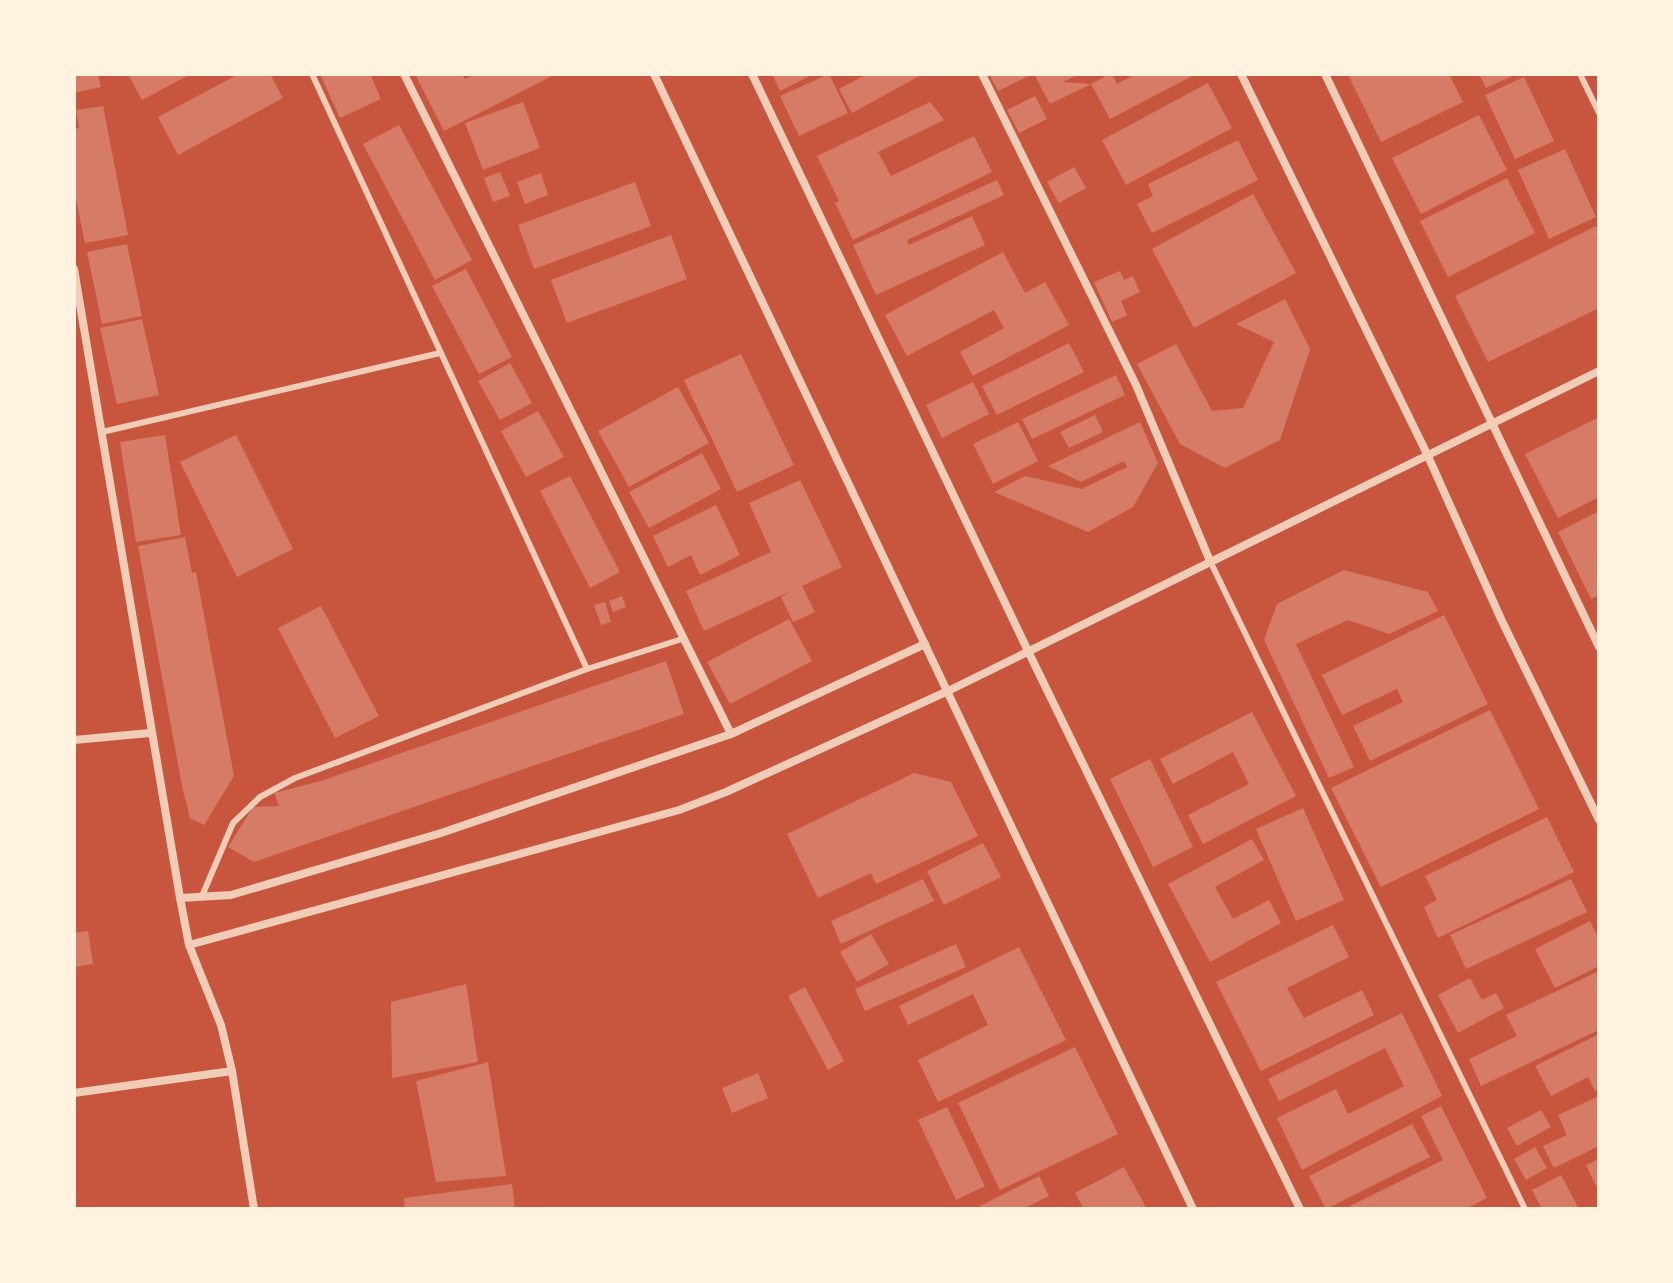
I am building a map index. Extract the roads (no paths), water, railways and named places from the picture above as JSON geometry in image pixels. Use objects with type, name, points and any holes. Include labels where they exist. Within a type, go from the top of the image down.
[{"type":"street","points":[[404,74],[731,734]]},
{"type":"street","points":[[654,74],[1193,1209]]},
{"type":"street","points":[[752,74],[1300,1209]]},
{"type":"street","points":[[982,74],[1136,385],[1210,561]]},
{"type":"street","points":[[1241,74],[1427,454],[1501,619],[1599,820]]},
{"type":"street","points":[[1325,74],[1599,647]]},
{"type":"street","points":[[74,269],[180,898],[189,945],[221,1025],[232,1071],[254,1209]]},
{"type":"street","points":[[189,945],[679,810],[726,792],[948,691],[1599,371]]},
{"type":"street","points":[[180,898],[231,895],[441,833],[731,734],[925,644]]},
{"type":"street","points":[[74,740],[150,733]]},
{"type":"street","points":[[74,1093],[232,1071]]},
{"type":"lane","points":[[312,74],[587,669]]},
{"type":"lane","points":[[1580,74],[1599,113]]},
{"type":"lane","points":[[102,432],[440,353]]},
{"type":"lane","points":[[1210,561],[1525,1209]]},
{"type":"lane","points":[[202,896],[233,823],[260,797],[295,778],[587,669],[682,639]]}]
